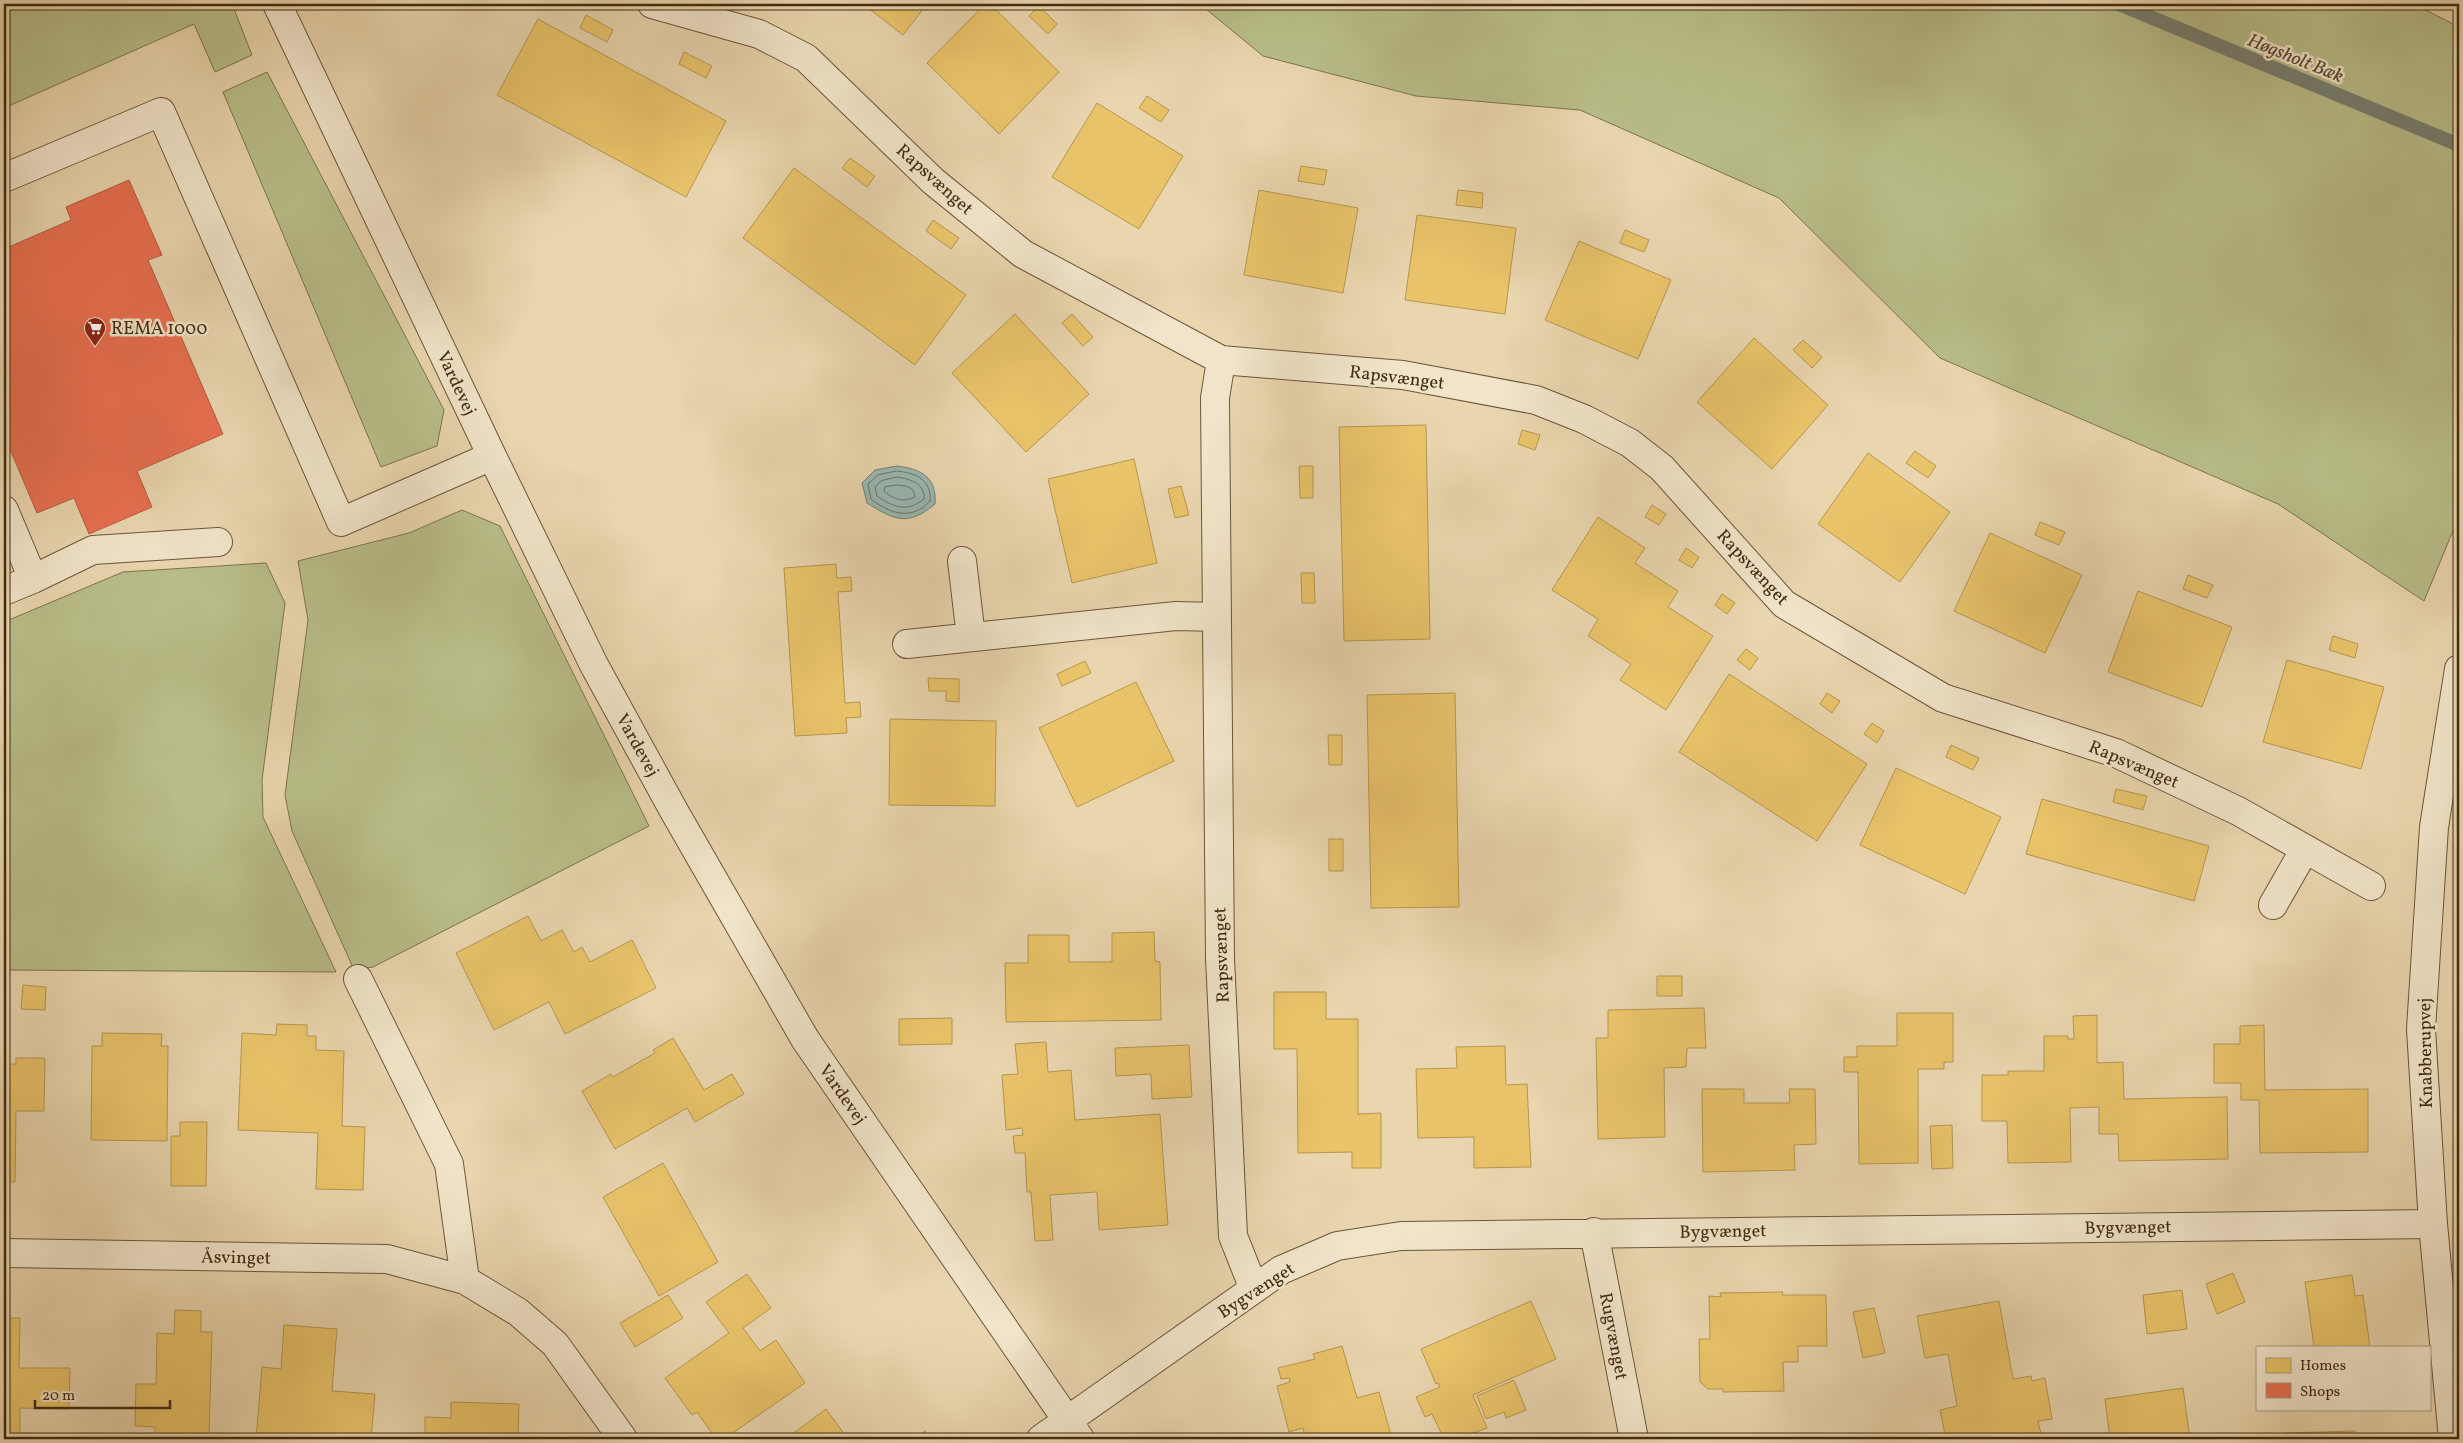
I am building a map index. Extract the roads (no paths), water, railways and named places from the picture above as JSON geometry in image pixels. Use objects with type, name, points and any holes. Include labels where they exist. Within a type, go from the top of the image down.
[{"type":"street","name":"Vardevej","points":[[277,4],[492,456],[599,674],[674,811],[805,1039],[1074,1430]]},
{"type":"street","name":"Rapsvænget","points":[[652,4],[759,34],[806,58],[933,181],[1023,254],[1221,360],[1403,374],[1536,400],[1584,419],[1630,443],[1662,468],[1784,604],[1943,698],[2116,753],[2238,811],[2370,886]]},
{"type":"street","points":[[4,178],[161,112],[341,522],[492,456]]},
{"type":"street","name":"Rapsvænget","points":[[1221,360],[1215,398],[1220,948],[1233,1236],[1254,1289]]},
{"type":"street","points":[[4,510],[33,579]]},
{"type":"street","points":[[4,591],[93,550],[218,542]]},
{"type":"street","points":[[962,561],[971,637]]},
{"type":"street","points":[[907,644],[1176,616],[1217,617]]},
{"type":"street","name":"Knabberupvej","points":[[2452,1439],[2433,1224],[2421,1029],[2434,827],[2459,669]]},
{"type":"street","points":[[2272,905],[2305,849]]},
{"type":"street","points":[[358,979],[449,1164],[465,1280]]},
{"type":"street","name":"Bygvænget","points":[[1041,1439],[1074,1430],[1254,1289],[1282,1270],[1337,1246],[1401,1236],[1594,1232],[2433,1224]]},
{"type":"street","name":"Rugvænget","points":[[1594,1232],[1634,1439]]},
{"type":"street","name":"Åsvinget","points":[[4,1253],[387,1259],[465,1280],[518,1312],[555,1344],[623,1439]]},
{"type":"water","points":[[897,466],[920,472],[926,476],[933,487],[935,504],[917,516],[909,518],[893,517],[867,503],[862,483],[875,470]]},
{"type":"waterway","name":"Høgsholt Bæk","points":[[2119,4],[2459,145]]},
{"type":"place","name":"REMA 1000","points":[[95,347]]}]
